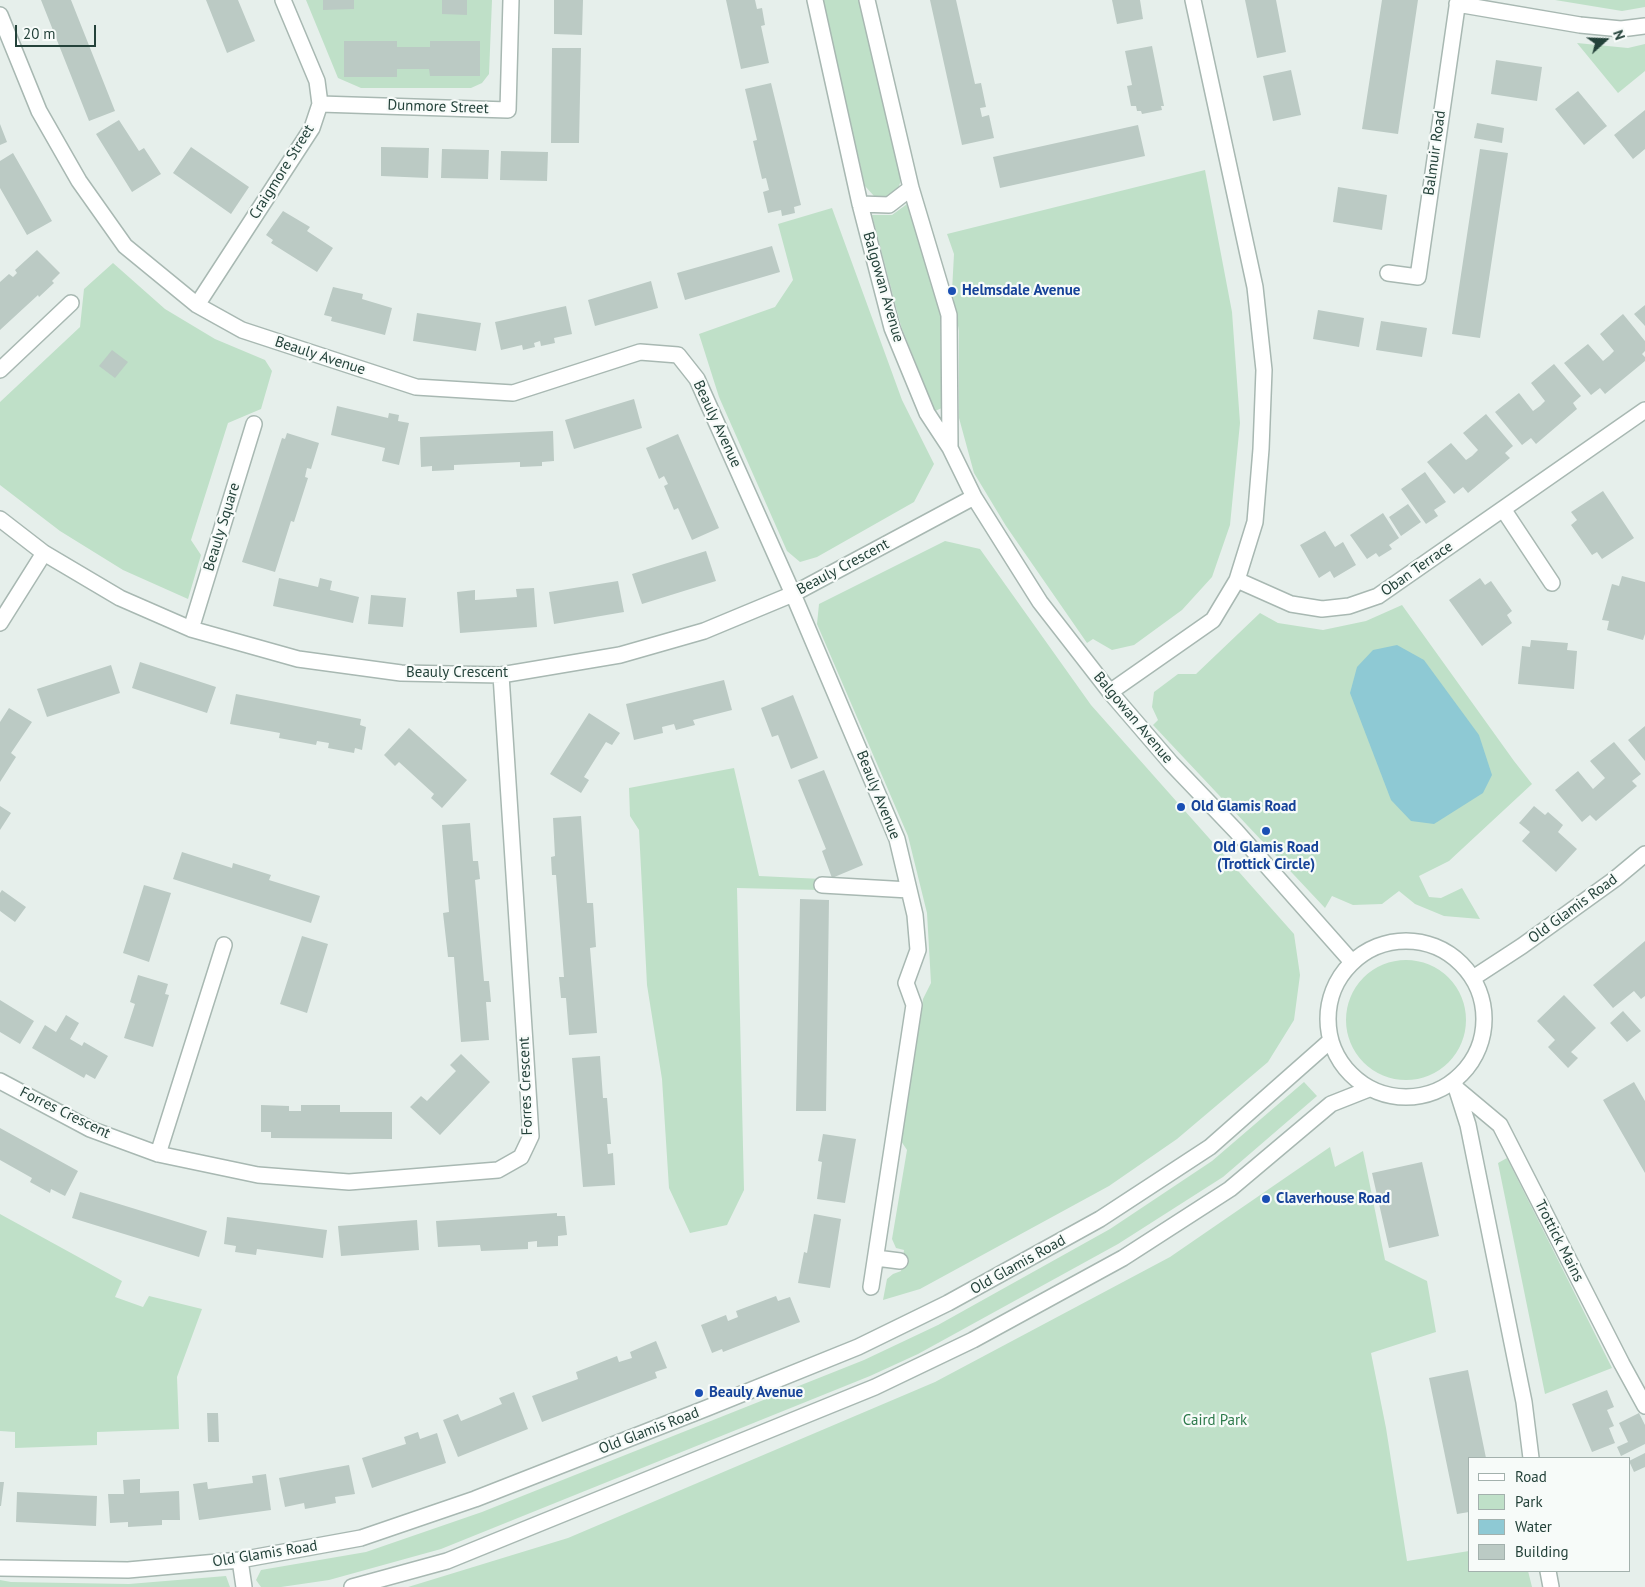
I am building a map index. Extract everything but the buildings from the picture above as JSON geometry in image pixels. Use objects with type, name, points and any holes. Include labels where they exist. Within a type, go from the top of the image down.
[{"type":"street","name":"Craigmore Street","points":[[197,306],[312,128],[320,104],[317,81],[283,0]]},
{"type":"street","name":"Dunmore Street","points":[[320,104],[508,110],[511,0]]},
{"type":"street","name":"Balgowan Avenue","points":[[815,0],[860,204],[892,328],[927,413],[950,448],[974,497],[1040,602],[1110,692],[1171,763],[1236,831],[1352,962]]},
{"type":"street","name":"Balgowan Avenue","points":[[867,0],[911,188],[949,315],[950,448]]},
{"type":"street","points":[[1110,692],[1213,620],[1237,580],[1256,522],[1264,370],[1255,287],[1194,0]]},
{"type":"street","points":[[1457,2],[1580,24],[1621,29],[1645,26]]},
{"type":"street","name":"Balmuir Road","points":[[1388,273],[1418,277],[1457,2]]},
{"type":"street","name":"Beauly Avenue","points":[[0,15],[39,111],[79,181],[125,246],[197,306],[242,330],[416,387],[513,393],[640,352],[678,355],[697,379],[793,594],[897,839],[915,915],[918,950],[906,983],[914,1005],[871,1287]]},
{"type":"street","points":[[860,204],[889,206],[911,188]]},
{"type":"street","points":[[0,370],[71,303]]},
{"type":"street","name":"Oban Terrace","points":[[1237,580],[1291,604],[1322,609],[1349,606],[1378,596],[1645,410]]},
{"type":"street","name":"Beauly Square","points":[[191,629],[254,424]]},
{"type":"street","name":"Beauly Crescent","points":[[0,518],[44,553],[120,598],[191,629],[298,659],[401,673],[501,675],[620,655],[704,631],[793,594],[974,497]]},
{"type":"street","points":[[1504,509],[1552,583]]},
{"type":"street","points":[[0,623],[44,553]]},
{"type":"street","name":"Forres Crescent","points":[[0,1081],[90,1129],[158,1154],[258,1175],[349,1182],[498,1170],[521,1157],[531,1136],[501,675]]},
{"type":"street","name":"Old Glamis Road","points":[[1473,978],[1522,946],[1615,879],[1645,854]]},
{"type":"street","points":[[822,885],[909,890]]},
{"type":"street","points":[[1400,940],[1428,943],[1453,956],[1473,978],[1483,1004],[1484,1030],[1477,1053],[1455,1085],[1413,1097],[1391,1096],[1369,1088],[1345,1068],[1330,1041],[1327,1014],[1334,986],[1352,962],[1374,947],[1400,940]]},
{"type":"street","points":[[158,1154],[224,945]]},
{"type":"street","name":"Old Glamis Road","points":[[0,1568],[128,1570],[240,1560],[361,1538],[476,1499],[858,1347],[948,1303],[1100,1219],[1210,1147],[1330,1041]]},
{"type":"street","points":[[1455,1085],[1468,1125],[1522,1392],[1531,1457]]},
{"type":"street","name":"Trottick Mains","points":[[1455,1085],[1500,1125],[1645,1406]]},
{"type":"street","points":[[352,1587],[447,1561],[875,1387],[955,1348],[1123,1258],[1230,1189],[1331,1104],[1369,1088]]},
{"type":"street","points":[[876,1258],[900,1261]]},
{"type":"street","points":[[240,1560],[244,1587]]},
{"type":"street","points":[[1548,1572],[1551,1587]]},
{"type":"green space","points":[[306,0],[492,0],[489,74],[482,83],[471,88],[361,88],[338,78]]},
{"type":"green space","points":[[823,0],[859,0],[901,180],[897,192],[888,197],[874,196],[865,186]]},
{"type":"green space","points":[[1555,0],[1645,0],[1645,7],[1622,11]]},
{"type":"green space","points":[[1577,43],[1628,48],[1645,44],[1645,71],[1618,93]]},
{"type":"green space","points":[[1205,170],[1232,312],[1240,423],[1230,525],[1212,577],[1182,610],[1134,645],[1112,650],[1093,639],[1087,643],[1006,526],[974,473],[959,418],[959,331],[952,291],[954,254],[947,234]]},
{"type":"green space","points":[[907,204],[940,311],[942,408],[935,411],[901,326],[872,215],[892,215]]},
{"type":"green space","points":[[832,208],[902,400],[934,464],[914,502],[817,557],[800,562],[787,551],[719,397],[699,334],[775,307],[793,280],[778,224]]},
{"type":"green space","points":[[113,263],[165,309],[215,339],[265,360],[272,371],[261,409],[228,423],[191,540],[201,555],[188,599],[123,570],[60,531],[0,485],[0,402],[80,327],[84,289]]},
{"type":"green space","points":[[945,541],[980,549],[1091,705],[1294,934],[1300,975],[1294,1020],[1268,1062],[1177,1139],[1109,1186],[920,1289],[883,1300],[887,1279],[901,1271],[904,1250],[896,1248],[892,1239],[907,1150],[901,1141],[923,999],[931,983],[927,913],[908,836],[817,624],[819,604]]},
{"type":"green space","points":[[1402,605],[1532,784],[1449,861],[1419,876],[1429,897],[1441,898],[1462,888],[1480,919],[1444,916],[1415,904],[1399,891],[1382,904],[1353,905],[1332,896],[1325,908],[1153,725],[1158,720],[1152,707],[1154,692],[1178,674],[1196,674],[1260,613],[1278,623],[1323,630],[1366,621]]},
{"type":"green space","points":[[734,768],[759,876],[822,879],[821,890],[737,888],[744,1190],[727,1225],[690,1233],[669,1188],[662,1079],[647,985],[639,830],[630,816],[629,788]]},
{"type":"green space","points":[[1406,960],[1418,961],[1429,965],[1439,970],[1448,978],[1456,987],[1461,997],[1465,1008],[1465,1032],[1461,1043],[1456,1053],[1448,1062],[1439,1070],[1429,1075],[1418,1079],[1406,1080],[1394,1079],[1383,1075],[1373,1070],[1364,1062],[1356,1053],[1351,1043],[1347,1032],[1346,1020],[1347,1008],[1351,997],[1356,987],[1364,978],[1373,970],[1383,965],[1394,961]]},
{"type":"green space","points":[[1304,1082],[1317,1096],[1223,1177],[1118,1244],[918,1354],[870,1376],[441,1549],[329,1580],[281,1587],[261,1587],[256,1580],[261,1570],[366,1552],[482,1512],[864,1360],[938,1325],[1110,1229],[1212,1161]]},
{"type":"green space","name":"Caird Park","points":[[1330,1147],[1335,1167],[1363,1151],[1385,1260],[1427,1281],[1436,1332],[1371,1353],[1386,1428],[1407,1561],[1468,1551],[1468,1572],[1528,1572],[1532,1587],[408,1587],[568,1538],[935,1382],[1170,1257]]},
{"type":"green space","points":[[1507,1158],[1612,1368],[1545,1394],[1498,1163]]},
{"type":"green space","points":[[0,1214],[122,1281],[115,1297],[143,1307],[149,1296],[202,1309],[177,1377],[179,1429],[97,1432],[97,1445],[15,1448],[15,1432],[0,1431]]},
{"type":"green space","points":[[226,1576],[230,1587],[0,1587],[0,1580],[11,1582],[129,1584]]},
{"type":"water","points":[[1397,645],[1424,660],[1479,735],[1492,775],[1483,793],[1434,824],[1411,821],[1391,800],[1350,693],[1357,667],[1373,650]]},
{"type":"place","name":"Helmsdale Avenue","points":[[952,291]]},
{"type":"place","name":"Old Glamis Road","points":[[1181,807]]},
{"type":"place","name":"Old Glamis Road (Trottick Circle)","points":[[1266,831]]},
{"type":"place","name":"Claverhouse Road","points":[[1266,1199]]},
{"type":"place","name":"Beauly Avenue","points":[[699,1393]]}]
